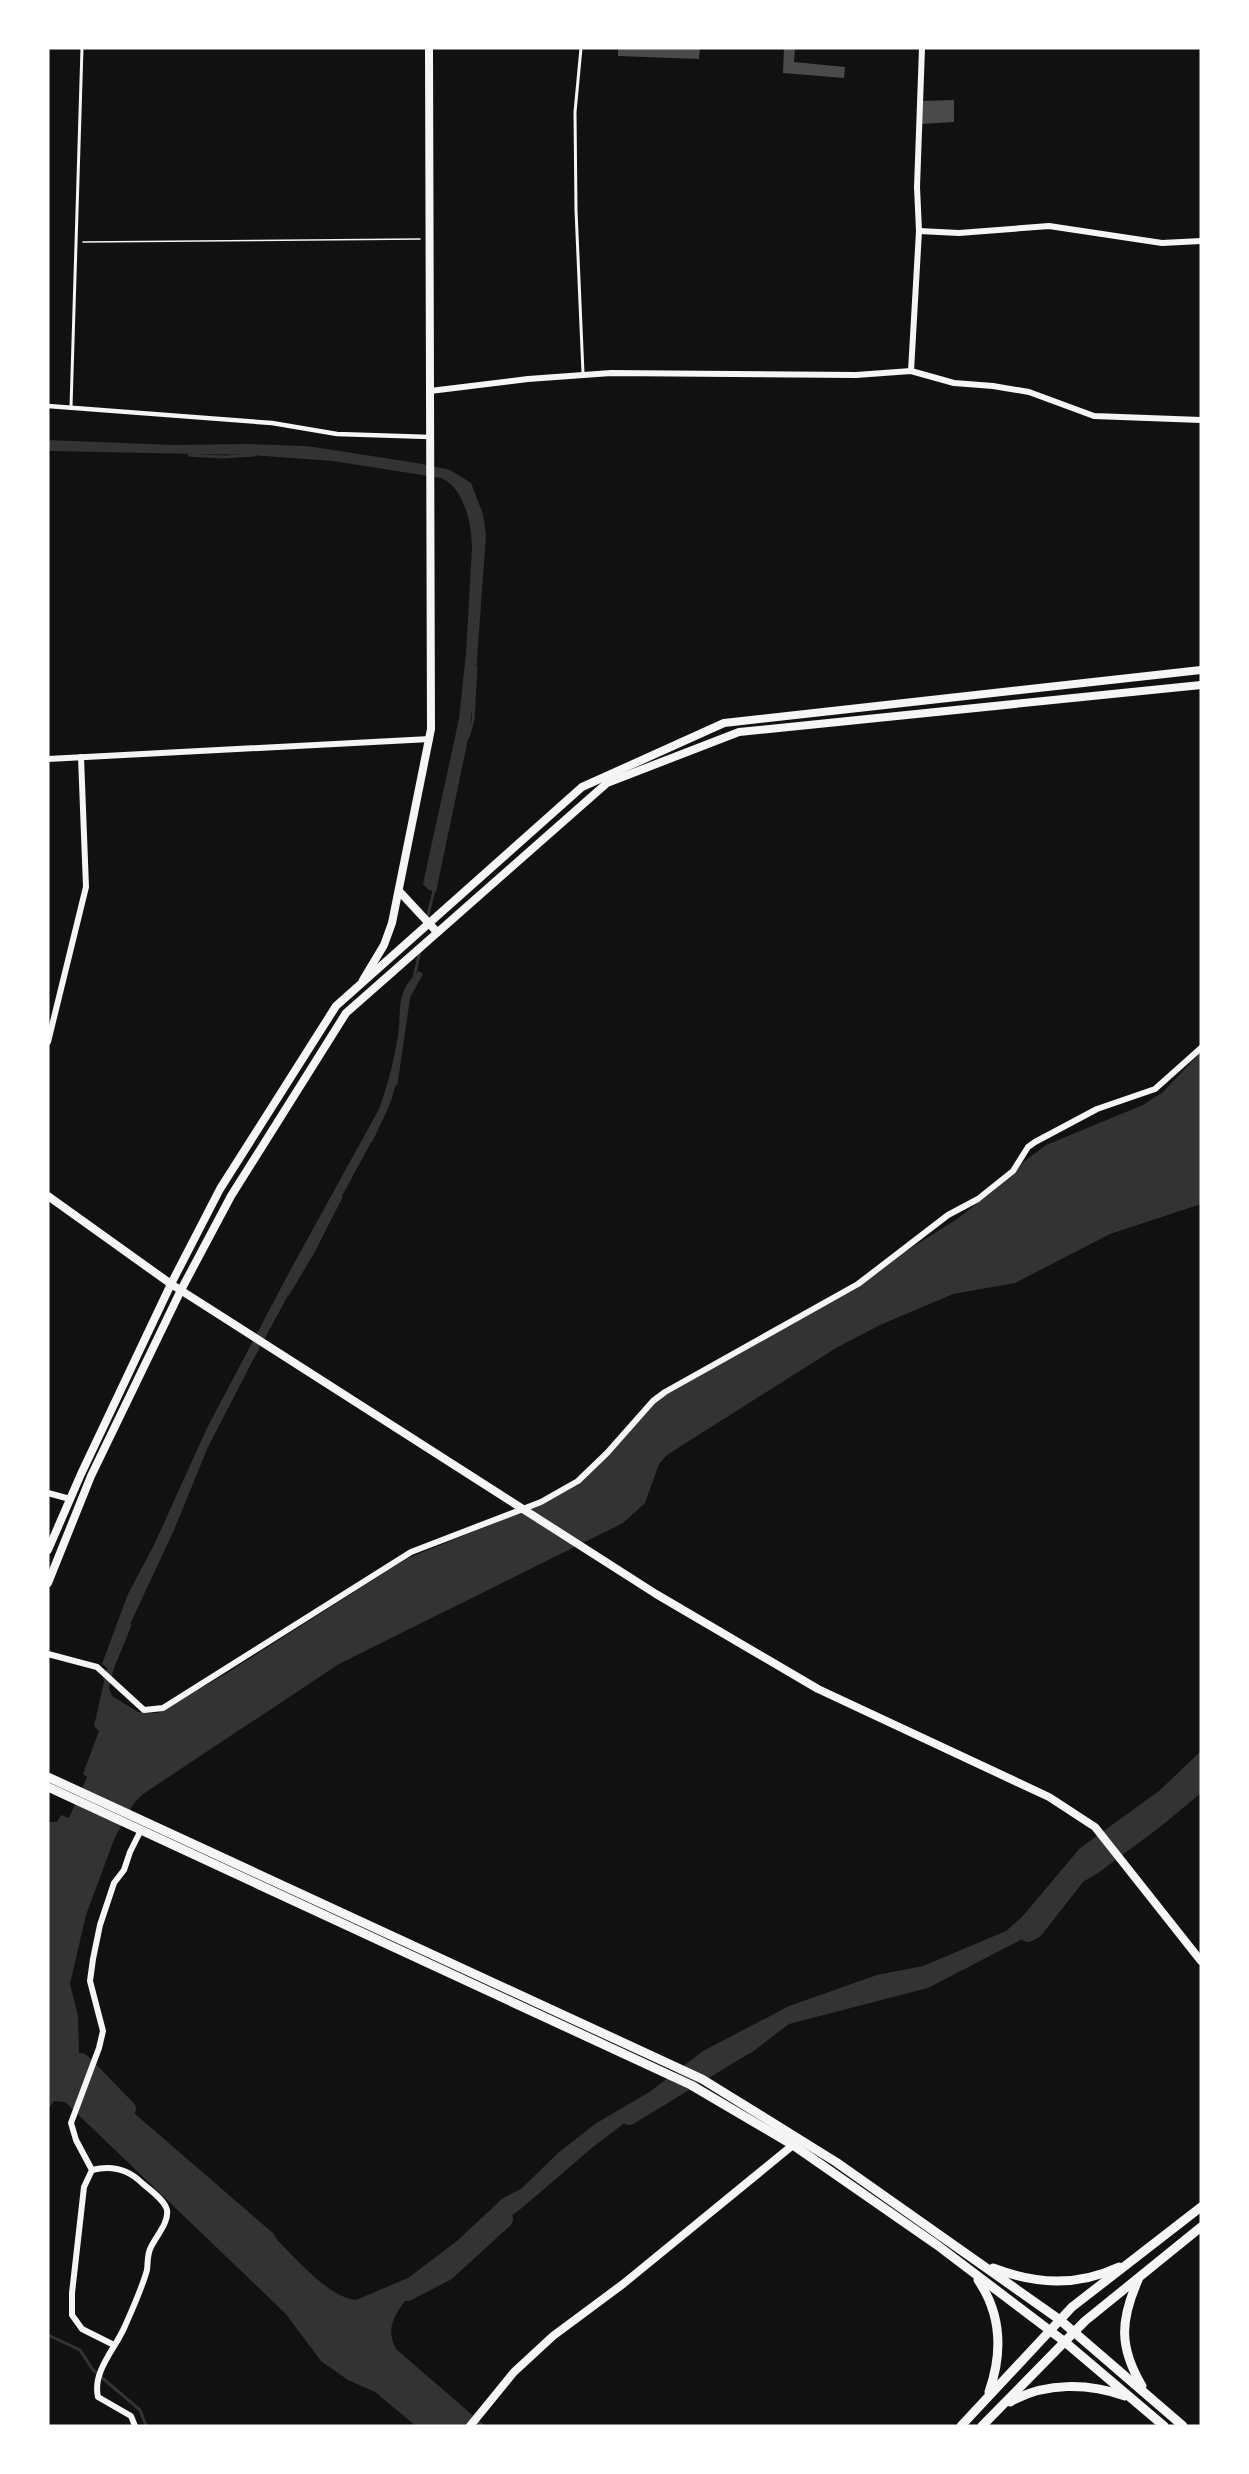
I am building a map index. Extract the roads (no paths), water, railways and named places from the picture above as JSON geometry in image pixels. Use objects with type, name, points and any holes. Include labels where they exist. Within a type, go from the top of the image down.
[{"type":"main road","points":[[48,1550],[171,1284],[220,1190],[336,1006],[582,787],[724,723],[1201,670]]},
{"type":"main road","points":[[48,1580],[91,1476],[181,1290],[231,1196],[346,1013],[607,783],[739,732],[1201,685]]},
{"type":"main road","points":[[48,1196],[171,1284]]},
{"type":"main road","points":[[48,1777],[72,1794]]},
{"type":"main road","points":[[48,1787],[72,1794],[126,1818],[702,2079],[836,2162],[1060,2320],[1183,2426]]},
{"type":"main road","points":[[126,1818],[141,1830],[691,2085],[793,2145],[973,2273],[1065,2342],[1164,2426]]},
{"type":"main road","points":[[961,2426],[1072,2307],[1201,2207]]},
{"type":"main road","points":[[982,2426],[1085,2321],[1201,2227]]},
{"type":"main road","points":[[977,2261],[1020,2277],[1045,2282],[1065,2282],[1106,2273],[1134,2260]]},
{"type":"main road","points":[[973,2273],[988,2295],[997,2322],[999,2348],[996,2372],[987,2398]]},
{"type":"main road","points":[[1140,2276],[1125,2312],[1124,2331],[1131,2362],[1146,2393]]},
{"type":"main road","points":[[1000,2407],[1023,2395],[1063,2386],[1116,2393],[1132,2399]]},
{"type":"street","points":[[360,984],[384,945],[399,891],[430,739],[429,48]]},
{"type":"street","points":[[911,371],[919,231],[917,187],[922,48]]},
{"type":"street","points":[[919,231],[959,233],[1048,226],[1162,243],[1201,241]]},
{"type":"street","points":[[430,391],[610,373],[856,375],[911,371],[954,383],[1029,392],[1094,416],[1201,420]]},
{"type":"street","points":[[48,406],[272,423],[337,434],[430,437]]},
{"type":"street","points":[[48,759],[430,739]]},
{"type":"street","points":[[48,1042],[86,887],[81,757]]},
{"type":"street","points":[[399,891],[437,932]]},
{"type":"street","points":[[48,1654],[97,1667],[144,1710],[163,1708],[411,1552],[542,1502],[578,1481],[653,1401],[665,1392],[858,1284],[948,1215],[978,1199],[1006,1177],[1035,1142],[1097,1109],[1155,1089],[1201,1048]]},
{"type":"street","points":[[171,1284],[509,1501],[656,1593],[818,1689],[1049,1797],[1095,1827],[1201,1961]]},
{"type":"street","points":[[48,1493],[70,1499]]},
{"type":"street","points":[[92,2170],[72,2131],[71,2123],[103,2031],[90,1981],[93,1959],[100,1925],[114,1883],[124,1870],[141,1830]]},
{"type":"street","points":[[470,2426],[514,2372],[553,2336],[623,2284],[793,2145]]},
{"type":"street","points":[[92,2170],[110,2167],[124,2170],[137,2177],[165,2204],[167,2211],[166,2221],[149,2250],[147,2270],[124,2328],[102,2369],[98,2382],[98,2397],[131,2416],[135,2426]]},
{"type":"street","points":[[92,2170],[84,2187],[72,2293],[72,2315],[82,2329],[114,2345]]},
{"type":"lane","points":[[71,407],[82,48]]},
{"type":"lane","points":[[582,48],[575,112],[576,210],[583,375]]},
{"type":"waterway","points":[[189,455],[224,457],[254,455]]},
{"type":"waterway","points":[[468,737],[473,720],[476,667]]},
{"type":"waterway","points":[[427,919],[434,890]]},
{"type":"waterway","points":[[414,977],[420,951]]},
{"type":"waterway","points":[[396,1084],[409,995]]},
{"type":"waterway","points":[[371,1141],[387,1107]]},
{"type":"waterway","points":[[288,1294],[313,1252],[341,1197]]},
{"type":"waterway","points":[[112,1669],[130,1625]]},
{"type":"waterway","points":[[1028,1933],[1034,1930],[1078,1874]]},
{"type":"waterway","points":[[629,2116],[744,2046]]},
{"type":"waterway","points":[[81,2062],[127,2109]]},
{"type":"waterway","points":[[407,2292],[446,2272],[504,2219]]},
{"type":"waterway","points":[[48,2335],[80,2350],[93,2370],[140,2410],[146,2426]]}]
